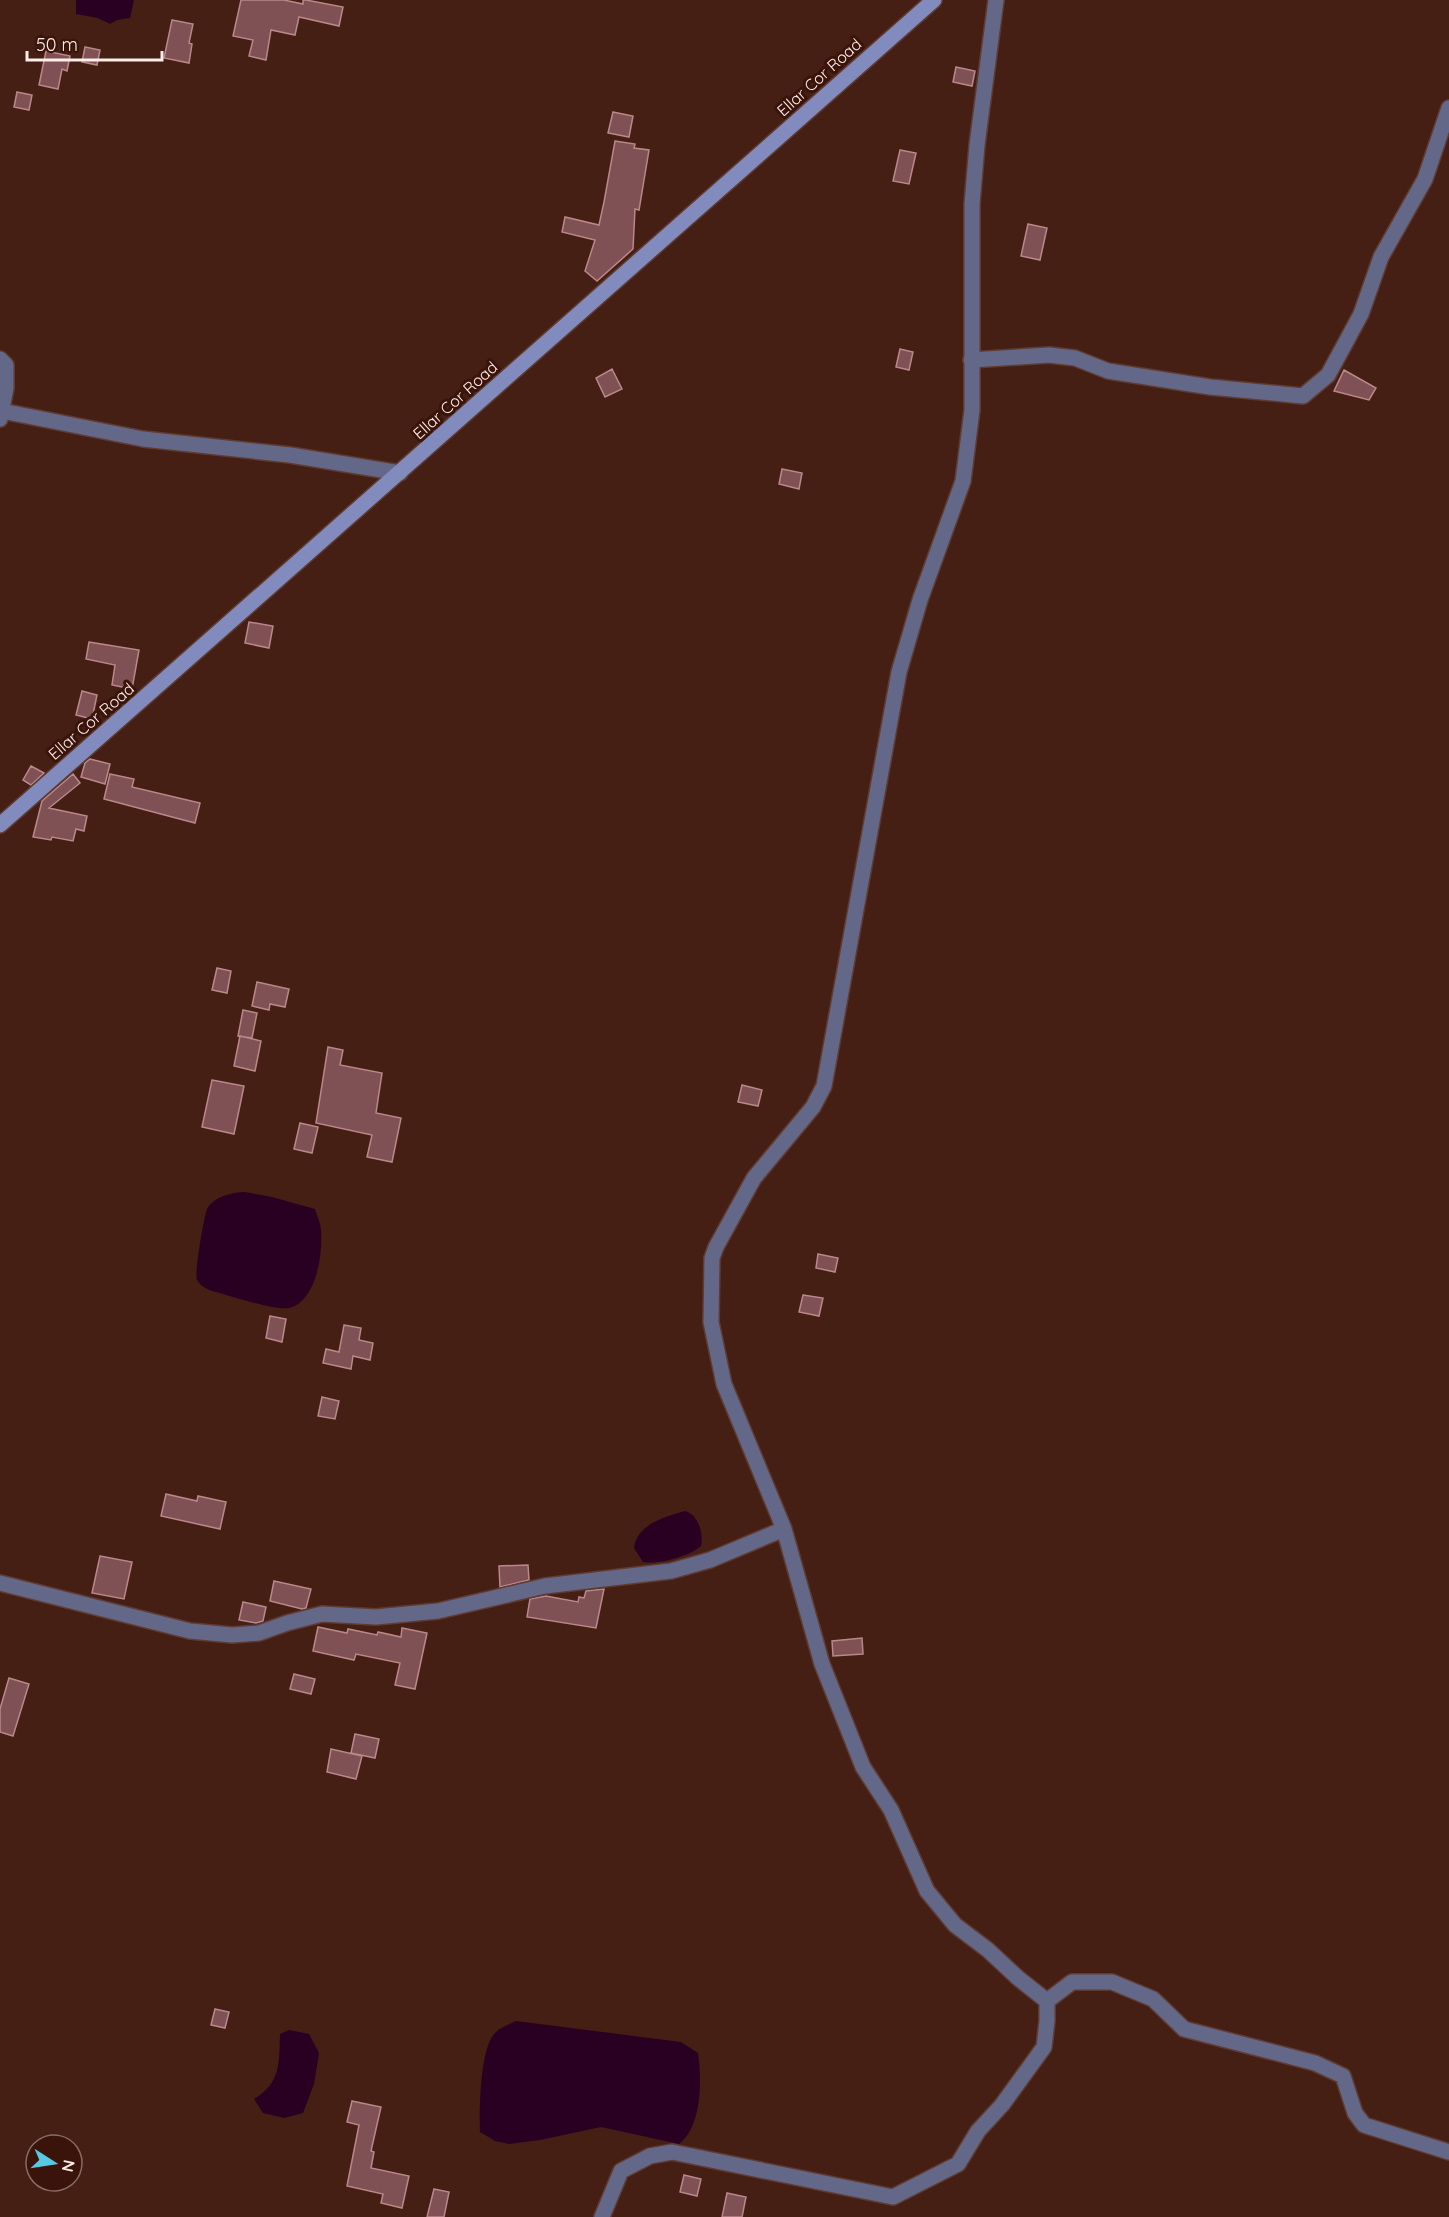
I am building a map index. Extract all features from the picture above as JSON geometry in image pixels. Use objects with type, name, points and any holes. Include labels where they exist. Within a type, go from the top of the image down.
[{"type":"main road","name":"Ellar Cor Road","points":[[0,825],[934,0]]},
{"type":"street","points":[[996,0],[977,145],[972,204],[972,410],[963,481],[920,600],[899,672],[824,1086],[813,1107],[754,1178],[722,1233],[712,1258],[711,1322],[723,1384],[784,1528],[822,1664],[862,1767],[891,1810],[927,1891],[955,1925],[1047,2001]]},
{"type":"street","points":[[971,360],[1049,355],[1075,358],[1108,371],[1210,387],[1303,396],[1328,375],[1356,322],[1381,257],[1425,178],[1449,108]]},
{"type":"street","points":[[0,359],[6,365],[1,415],[143,438],[290,455],[400,473]]},
{"type":"street","points":[[0,1583],[190,1631],[232,1635],[260,1633],[322,1614],[376,1617],[438,1611],[545,1586],[671,1571],[710,1560],[784,1528]]},
{"type":"street","points":[[1047,2001],[1072,1982],[1112,1982],[1153,1999],[1184,2029],[1315,2063],[1343,2076],[1355,2113],[1364,2125],[1449,2152]]},
{"type":"street","points":[[602,2217],[621,2171],[650,2156],[672,2152],[893,2197],[958,2164],[978,2132],[1002,2105],[1044,2047],[1047,2001]]},
{"type":"shaded area","points":[[76,0],[134,0],[130,18],[117,20],[110,24],[98,18],[76,14]]},
{"type":"shaded area","points":[[245,1192],[315,1209],[321,1241],[316,1276],[306,1297],[289,1308],[263,1305],[212,1291],[202,1286],[197,1280],[198,1257],[207,1209],[218,1198]]},
{"type":"shaded area","points":[[685,1511],[697,1520],[702,1536],[701,1546],[673,1559],[643,1562],[634,1548],[640,1533],[653,1523]]},
{"type":"shaded area","points":[[516,2021],[681,2042],[698,2053],[699,2102],[687,2136],[679,2144],[601,2127],[509,2144],[495,2141],[480,2132],[482,2079],[487,2050],[496,2032]]},
{"type":"shaded area","points":[[289,2030],[309,2034],[319,2053],[314,2084],[303,2113],[284,2118],[263,2113],[254,2099],[263,2093],[274,2079],[277,2071],[280,2034]]},
{"type":"building","points":[[241,0],[284,0],[303,4],[303,0],[306,0],[343,7],[339,26],[299,17],[295,35],[271,30],[266,60],[249,56],[253,40],[233,36]]},
{"type":"building","points":[[172,20],[193,24],[189,43],[192,44],[189,63],[164,58]]},
{"type":"building","points":[[85,47],[100,50],[97,65],[82,62]]},
{"type":"building","points":[[46,51],[70,56],[67,71],[62,69],[58,89],[39,85]]},
{"type":"building","points":[[956,67],[975,71],[972,86],[953,82]]},
{"type":"building","points":[[17,92],[32,95],[29,110],[14,107]]},
{"type":"building","points":[[613,112],[633,116],[629,137],[608,133]]},
{"type":"building","points":[[615,141],[635,144],[634,148],[649,150],[639,210],[635,209],[633,249],[597,281],[585,271],[595,240],[562,232],[565,217],[599,225]]},
{"type":"building","points":[[900,150],[916,153],[909,184],[893,181]]},
{"type":"building","points":[[1028,224],[1047,228],[1040,260],[1021,256]]},
{"type":"building","points":[[900,349],[913,352],[909,370],[896,367]]},
{"type":"building","points":[[612,369],[622,389],[605,397],[596,378]]},
{"type":"building","points":[[1344,370],[1376,388],[1369,400],[1334,391]]},
{"type":"building","points":[[782,469],[802,473],[799,489],[779,484]]},
{"type":"building","points":[[249,622],[273,626],[269,648],[245,643]]},
{"type":"building","points":[[89,642],[139,650],[132,689],[112,685],[115,665],[86,659]]},
{"type":"building","points":[[82,691],[97,695],[92,719],[76,715]]},
{"type":"building","points":[[90,759],[110,764],[105,784],[81,777],[85,763]]},
{"type":"building","points":[[31,766],[44,773],[31,785],[23,780]]},
{"type":"building","points":[[73,774],[80,783],[49,808],[87,816],[84,831],[76,829],[73,841],[52,837],[51,840],[33,837],[42,801]]},
{"type":"building","points":[[110,774],[134,779],[132,787],[200,803],[195,823],[104,799]]},
{"type":"building","points":[[217,968],[231,971],[227,993],[212,990]]},
{"type":"building","points":[[257,982],[289,989],[285,1007],[270,1004],[269,1010],[252,1006]]},
{"type":"building","points":[[243,1010],[257,1013],[252,1038],[238,1036]]},
{"type":"building","points":[[240,1036],[261,1041],[255,1071],[234,1066]]},
{"type":"building","points":[[328,1047],[343,1050],[340,1065],[382,1073],[376,1113],[401,1118],[392,1162],[367,1157],[372,1135],[316,1123]]},
{"type":"building","points":[[212,1080],[244,1086],[234,1134],[202,1127]]},
{"type":"building","points":[[742,1085],[762,1090],[758,1106],[738,1102]]},
{"type":"building","points":[[300,1123],[318,1127],[312,1153],[294,1149]]},
{"type":"building","points":[[818,1254],[838,1258],[835,1272],[816,1268]]},
{"type":"building","points":[[803,1295],[823,1298],[819,1316],[799,1312]]},
{"type":"building","points":[[270,1316],[286,1319],[282,1342],[266,1338]]},
{"type":"building","points":[[344,1325],[361,1328],[359,1340],[373,1343],[370,1360],[353,1356],[351,1369],[323,1363],[326,1349],[339,1352]]},
{"type":"building","points":[[322,1397],[339,1401],[335,1419],[318,1416]]},
{"type":"building","points":[[166,1494],[197,1501],[198,1496],[226,1502],[220,1529],[161,1516]]},
{"type":"building","points":[[100,1556],[132,1562],[124,1599],[92,1593]]},
{"type":"building","points":[[528,1565],[529,1580],[500,1587],[499,1566]]},
{"type":"building","points":[[274,1581],[311,1589],[306,1608],[270,1601]]},
{"type":"building","points":[[604,1589],[596,1628],[527,1617],[530,1599],[546,1596],[578,1602],[579,1597],[584,1598],[586,1591]]},
{"type":"building","points":[[243,1602],[266,1607],[263,1621],[256,1623],[239,1620]]},
{"type":"building","points":[[318,1627],[347,1633],[348,1629],[401,1637],[402,1628],[427,1633],[415,1689],[395,1685],[400,1663],[356,1654],[354,1660],[313,1651]]},
{"type":"building","points":[[862,1638],[863,1654],[833,1656],[832,1641]]},
{"type":"building","points":[[294,1674],[315,1679],[311,1694],[290,1689]]},
{"type":"building","points":[[9,1678],[29,1684],[13,1736],[0,1732],[0,1709]]},
{"type":"building","points":[[355,1734],[379,1739],[375,1758],[351,1753]]},
{"type":"building","points":[[331,1749],[362,1756],[356,1779],[327,1772]]},
{"type":"building","points":[[215,2009],[229,2012],[225,2028],[211,2025]]},
{"type":"building","points":[[352,2101],[381,2107],[371,2151],[374,2152],[371,2168],[409,2176],[402,2208],[381,2203],[383,2194],[347,2186],[359,2125],[347,2122]]},
{"type":"building","points":[[684,2175],[701,2179],[697,2196],[680,2192]]},
{"type":"building","points":[[434,2189],[449,2192],[444,2217],[427,2217]]},
{"type":"building","points":[[727,2193],[746,2197],[742,2217],[722,2217]]}]
